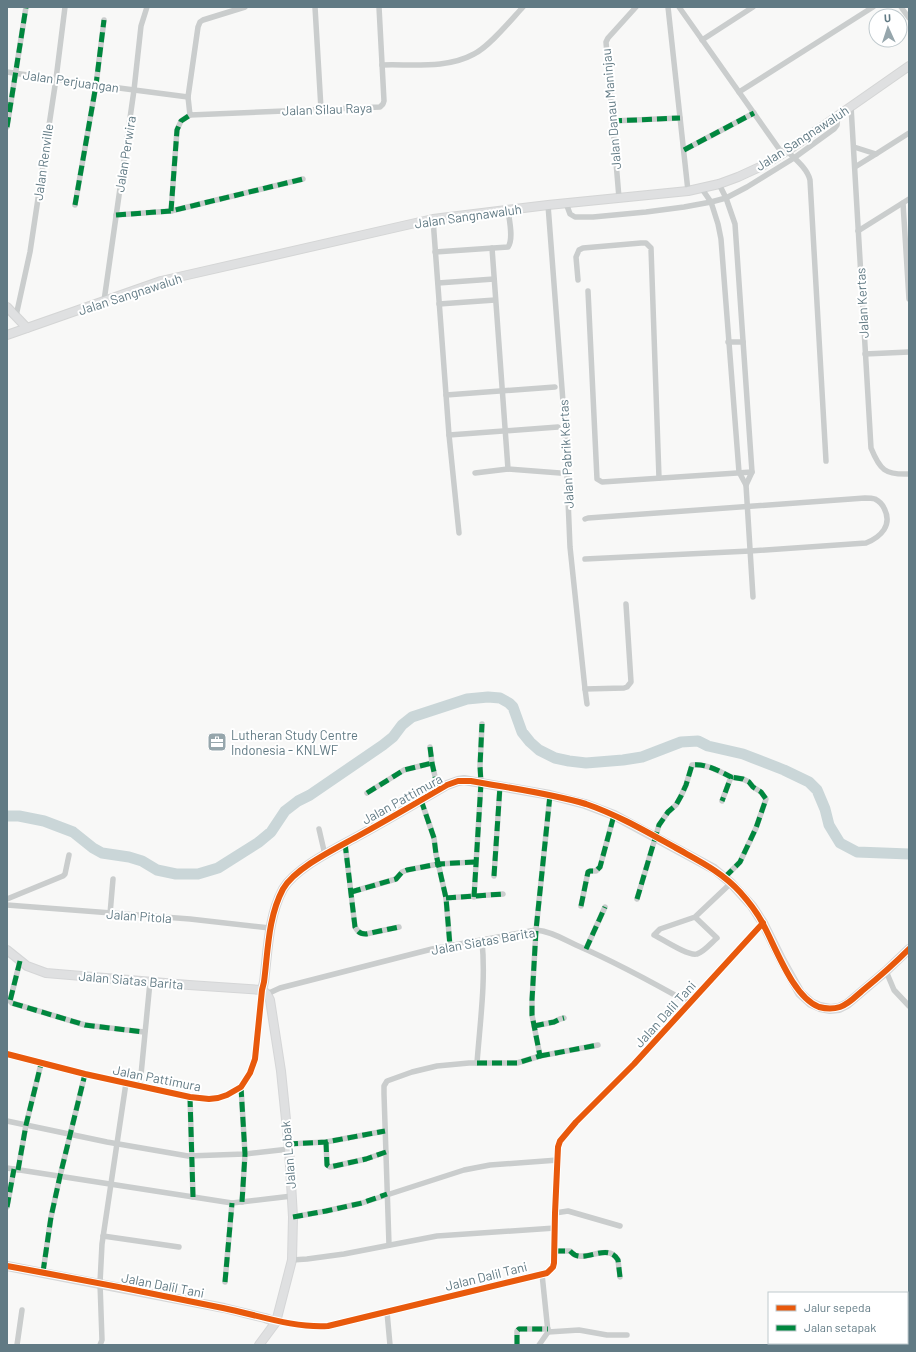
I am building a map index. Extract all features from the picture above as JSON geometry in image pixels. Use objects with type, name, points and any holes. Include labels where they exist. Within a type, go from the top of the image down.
[{"type":"street","points":[[7,127],[26,7]]},
{"type":"street","name":"Jalan Renville","points":[[16,316],[30,252],[56,79],[65,7]]},
{"type":"street","name":"Jalan Perwira","points":[[104,301],[134,90],[141,26],[147,7]]},
{"type":"street","points":[[171,211],[177,130],[181,121],[190,115],[188,97],[198,27],[200,22],[204,20],[245,7]]},
{"type":"street","points":[[315,7],[321,109]]},
{"type":"street","name":"Jalan Silau Raya","points":[[190,115],[380,107],[384,101],[379,7]]},
{"type":"street","points":[[382,65],[440,64],[459,60],[474,54],[484,48],[523,7]]},
{"type":"street","name":"Jalan Danau Maninjau","points":[[619,198],[606,40],[636,7]]},
{"type":"street","points":[[668,7],[688,191]]},
{"type":"street","points":[[679,7],[754,113],[784,152],[794,158],[808,174],[810,180],[826,461]]},
{"type":"street","points":[[702,40],[753,7]]},
{"type":"street","points":[[739,92],[873,7]]},
{"type":"street","points":[[901,7],[909,18]]},
{"type":"street","points":[[75,205],[96,86],[104,20]]},
{"type":"street","name":"Jalan Sangnawaluh","points":[[7,336],[161,281],[433,219],[566,203],[688,191],[719,184],[756,169],[784,152],[909,66]]},
{"type":"street","name":"Jalan Perjuangan","points":[[7,72],[96,86],[188,97]]},
{"type":"street","name":"Jalan Kertas","points":[[851,106],[871,448],[878,463],[886,471],[896,474],[909,474]]},
{"type":"street","points":[[684,150],[754,113]]},
{"type":"street","points":[[566,203],[570,214],[575,217],[593,217],[684,207],[726,198],[794,158],[834,130],[837,125],[838,115]]},
{"type":"street","points":[[612,121],[680,118]]},
{"type":"street","points":[[855,167],[909,133]]},
{"type":"street","points":[[854,147],[876,154]]},
{"type":"street","points":[[116,215],[171,211],[303,179]]},
{"type":"street","points":[[719,184],[726,198],[735,224],[752,472],[746,485]]},
{"type":"street","points":[[702,189],[711,202],[721,239],[739,472],[746,485],[748,507],[753,597]]},
{"type":"street","points":[[858,231],[909,199]]},
{"type":"street","points":[[903,202],[907,227],[909,298]]},
{"type":"street","name":"Jalan Pabrik Kertas","points":[[548,205],[565,428],[570,547],[584,689],[587,704]]},
{"type":"street","points":[[436,252],[503,248],[510,245],[511,237],[508,210]]},
{"type":"street","points":[[433,219],[458,533]]},
{"type":"street","points":[[578,280],[576,257],[579,250],[583,248],[646,243],[651,248],[659,478]]},
{"type":"street","points":[[492,248],[508,469]]},
{"type":"street","points":[[438,283],[494,279]]},
{"type":"street","points":[[588,291],[597,479],[602,482],[752,472]]},
{"type":"street","points":[[439,304],[495,300]]},
{"type":"street","points":[[7,307],[27,328]]},
{"type":"street","points":[[728,342],[743,342]]},
{"type":"street","points":[[865,354],[909,352]]},
{"type":"street","points":[[446,395],[555,387]]},
{"type":"street","points":[[449,435],[558,427]]},
{"type":"street","points":[[475,473],[508,469],[560,472]]},
{"type":"street","points":[[585,519],[865,498],[875,499],[881,503],[886,512],[887,518],[886,526],[882,533],[875,540],[866,543],[750,553],[585,559]]},
{"type":"street","points":[[584,689],[624,688],[631,682],[626,604]]},
{"type":"street","points":[[474,897],[481,783],[480,766],[482,724]]},
{"type":"street","points":[[430,747],[438,790]]},
{"type":"street","points":[[366,792],[404,770],[432,763]]},
{"type":"street","points":[[637,899],[659,825],[668,812],[676,805],[681,796],[692,765],[703,766],[749,782],[752,787],[761,792],[766,798],[756,828],[740,862],[728,880],[695,916],[660,929],[654,935],[690,954],[698,954],[717,938],[695,916]]},
{"type":"street","points":[[722,801],[731,777]]},
{"type":"street","name":"Jalan Pattimura","points":[[7,1054],[40,1064],[190,1097],[209,1099],[218,1098],[241,1087],[250,1073],[256,1059],[270,928],[278,898],[290,879],[325,855],[438,790],[458,781],[464,780],[550,795],[586,804],[614,815],[714,869],[728,880],[752,906],[763,923],[800,993],[820,1007],[830,1009],[839,1008],[847,1004],[884,973],[909,949]]},
{"type":"street","points":[[494,876],[500,786]]},
{"type":"street","points":[[540,1056],[532,1015],[532,1000],[536,930],[550,795]]},
{"type":"street","points":[[421,800],[434,838],[446,898],[450,946]]},
{"type":"street","points":[[581,906],[588,872],[590,870],[596,871],[600,868],[614,815]]},
{"type":"street","points":[[319,829],[325,855]]},
{"type":"street","points":[[345,843],[355,927],[358,932],[361,934],[366,934],[399,927]]},
{"type":"street","points":[[7,899],[66,874],[69,855]]},
{"type":"street","points":[[351,892],[396,879],[404,870],[438,864],[476,862]]},
{"type":"street","points":[[110,914],[113,879]]},
{"type":"street","points":[[446,898],[504,894]]},
{"type":"street","name":"Jalan Pitola","points":[[7,905],[190,919],[270,928]]},
{"type":"street","points":[[586,949],[605,907]]},
{"type":"street","name":"Jalan Dalil Tani","points":[[7,1266],[224,1308],[276,1322],[306,1326],[328,1326],[547,1273],[553,1267],[555,1251],[558,1147],[563,1136],[634,1064],[763,923]]},
{"type":"street","name":"Jalan Siatas Barita","points":[[7,950],[20,961],[36,970],[46,973],[264,992],[432,949],[536,930],[549,932],[586,949],[633,972],[689,1003]]},
{"type":"street","points":[[477,1063],[483,995],[482,941]]},
{"type":"street","points":[[20,961],[9,993],[10,1000],[12,1002],[85,1025],[144,1032]]},
{"type":"street","points":[[884,973],[894,990],[909,1006]]},
{"type":"street","points":[[140,1085],[150,982]]},
{"type":"street","name":"Jalan Lobak","points":[[264,992],[270,1000],[281,1071],[289,1146],[293,1217],[292,1260],[276,1322]]},
{"type":"street","points":[[534,1026],[554,1022],[560,1018],[564,1018]]},
{"type":"street","points":[[389,1245],[384,1086],[387,1081],[412,1072],[437,1066],[477,1063],[517,1063],[540,1056],[598,1045]]},
{"type":"street","points":[[7,1208],[40,1064]]},
{"type":"street","points":[[43,1272],[51,1217],[85,1074]]},
{"type":"street","points":[[100,1345],[102,1340],[100,1283],[103,1236],[126,1083]]},
{"type":"street","points":[[241,1087],[246,1154],[242,1202]]},
{"type":"street","points":[[190,1097],[193,1196]]},
{"type":"street","points":[[7,1121],[117,1144],[192,1156],[246,1154],[289,1146],[326,1142],[385,1131]]},
{"type":"street","points":[[326,1142],[327,1165],[330,1167],[366,1159],[386,1152]]},
{"type":"street","points":[[293,1217],[333,1210],[464,1170],[490,1165],[558,1160]]},
{"type":"street","points":[[7,1168],[232,1203],[292,1196]]},
{"type":"street","points":[[225,1282],[232,1203]]},
{"type":"street","points":[[555,1214],[568,1211],[620,1226]]},
{"type":"street","points":[[292,1260],[337,1255],[437,1236],[555,1228]]},
{"type":"street","points":[[103,1236],[179,1248]]},
{"type":"street","points":[[555,1251],[570,1251],[574,1255],[579,1256],[596,1253],[611,1254],[617,1257],[620,1277]]},
{"type":"street","points":[[539,1345],[548,1330],[542,1274]]},
{"type":"street","points":[[17,1345],[22,1310]]},
{"type":"street","points":[[387,1312],[390,1345]]},
{"type":"street","points":[[259,1345],[276,1322]]},
{"type":"street","points":[[516,1345],[517,1331],[519,1329],[579,1330],[607,1336],[627,1335]]},
{"type":"waterway","points":[[7,816],[19,816],[44,821],[73,832],[93,848],[102,853],[129,857],[142,861],[157,870],[176,874],[198,874],[218,868],[259,842],[271,832],[285,811],[383,745],[412,717],[467,699],[488,697],[500,698],[509,703],[513,707],[522,732],[530,742],[539,750],[555,758],[586,763],[623,760],[642,757],[681,742],[698,741],[708,746],[743,754],[784,770],[809,782],[817,790],[825,809],[829,825],[840,843],[857,852],[909,854]]},
{"type":"marked path","points":[[7,127],[26,7]]},
{"type":"marked path","points":[[75,205],[96,85],[104,20]]},
{"type":"marked path","points":[[684,150],[754,113]]},
{"type":"marked path","points":[[171,211],[177,130],[181,121],[190,115]]},
{"type":"marked path","points":[[612,121],[680,118]]},
{"type":"marked path","points":[[116,215],[171,211],[303,179]]},
{"type":"marked path","points":[[474,897],[481,783],[480,766],[482,724]]},
{"type":"marked path","points":[[430,747],[438,790]]},
{"type":"marked path","points":[[367,793],[404,770],[432,763]]},
{"type":"marked path","points":[[637,899],[659,825],[668,812],[676,805],[681,796],[692,765],[707,766],[731,777],[722,801]]},
{"type":"marked path","points":[[725,877],[740,862],[756,828],[766,799],[761,792],[753,787],[749,782],[743,779],[731,777]]},
{"type":"marked path","points":[[494,876],[500,786]]},
{"type":"marked path","points":[[477,1063],[517,1063],[540,1056],[532,1015],[532,1000],[536,930],[550,795]]},
{"type":"marked path","points":[[421,800],[434,838],[446,898],[450,946]]},
{"type":"marked path","points":[[581,906],[588,872],[596,871],[600,867],[614,815]]},
{"type":"marked path","points":[[345,843],[356,929],[361,933],[366,934],[399,927]]},
{"type":"marked path","points":[[351,892],[396,879],[402,872],[407,870],[438,864],[476,862]]},
{"type":"marked path","points":[[446,898],[503,894]]},
{"type":"marked path","points":[[586,949],[605,907]]},
{"type":"marked path","points":[[20,961],[10,1001],[12,1003],[85,1025],[144,1032]]},
{"type":"marked path","points":[[534,1026],[554,1022],[564,1018]]},
{"type":"marked path","points":[[540,1056],[598,1045]]},
{"type":"marked path","points":[[18,1170],[26,1125],[41,1064]]},
{"type":"marked path","points":[[43,1272],[51,1217],[85,1074]]},
{"type":"marked path","points":[[241,1087],[245,1154],[242,1202]]},
{"type":"marked path","points":[[190,1097],[193,1197]]},
{"type":"marked path","points":[[288,1144],[326,1142],[385,1131]]},
{"type":"marked path","points":[[326,1142],[327,1165],[330,1167],[366,1159],[386,1152]]},
{"type":"marked path","points":[[7,1207],[14,1169]]},
{"type":"marked path","points":[[293,1217],[362,1203],[387,1194]]},
{"type":"marked path","points":[[225,1282],[232,1203]]},
{"type":"marked path","points":[[555,1251],[570,1251],[575,1255],[580,1256],[609,1253],[614,1255],[618,1260],[620,1277]]},
{"type":"marked path","points":[[517,1345],[517,1331],[519,1329],[548,1329]]},
{"type":"cycle path","points":[[7,1054],[85,1074],[190,1097],[209,1099],[218,1098],[241,1087],[250,1073],[255,1059],[269,934],[274,911],[283,889],[297,873],[329,852],[447,785],[458,781],[471,781],[529,791],[586,804],[632,824],[710,867],[733,885],[750,903],[761,920],[793,983],[810,1002],[819,1007],[833,1008],[846,1004],[880,976],[909,949]]},
{"type":"cycle path","points":[[7,1266],[169,1297],[288,1323],[315,1326],[328,1326],[547,1273],[553,1267],[554,1263],[558,1147],[560,1141],[576,1122],[634,1064],[763,923]]},
{"type":"place","name":"Lutheran Study Centre Indonesia - KNLWF","points":[[217,742]]}]
